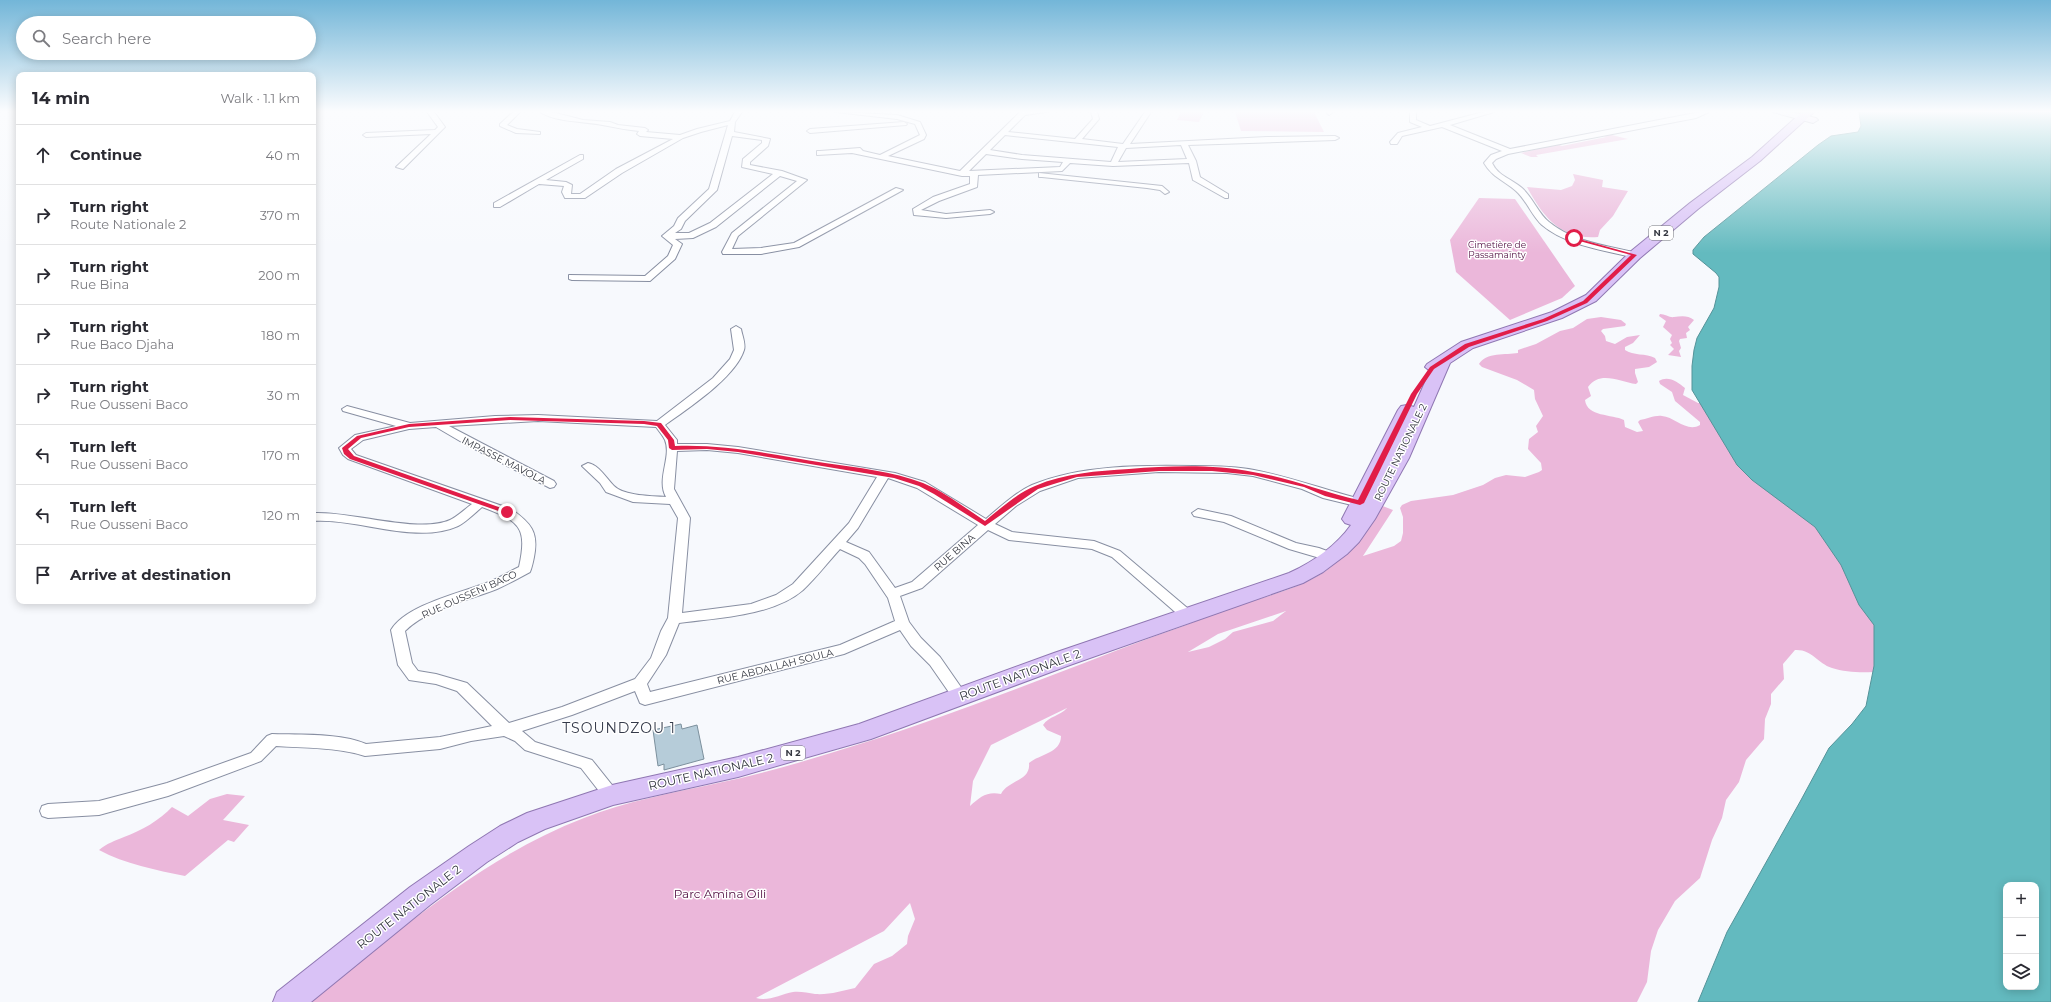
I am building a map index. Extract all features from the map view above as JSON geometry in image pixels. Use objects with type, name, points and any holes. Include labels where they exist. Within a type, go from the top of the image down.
[{"type":"main road","name":"N 2","points":[[1635,255],[1694,206],[1756,159]]},
{"type":"main road","name":"ROUTE NATIONALE 2","points":[[1330,557],[1394,438],[1414,394],[1432,368],[1444,359],[1473,343],[1545,320],[1585,302],[1635,255]]},
{"type":"main road","name":"ROUTE NATIONALE 2","points":[[288,1002],[420,896],[478,854],[509,834],[536,821],[612,795],[738,767],[863,732],[1296,578],[1317,568],[1347,544],[1380,496],[1417,420],[1444,359]]},
{"type":"main road","name":"N 2","points":[[1393,468],[1394,438]]},
{"type":"street","points":[[400,167],[410,159]]},
{"type":"street","points":[[497,205],[577,159]]},
{"type":"street","points":[[538,182],[566,184],[568,185],[566,192],[568,196],[582,196],[619,171],[642,159]]},
{"type":"street","points":[[666,236],[678,227],[681,220],[713,190],[722,159]]},
{"type":"street","points":[[749,159],[746,161],[746,167],[779,173],[803,180],[735,235],[726,252],[762,251],[796,245],[899,190]]},
{"type":"street","points":[[890,159],[962,174],[1062,169],[1068,161]]},
{"type":"street","points":[[962,174],[975,159]]},
{"type":"street","points":[[1049,159],[1113,164],[1192,161],[1196,178],[1225,196]]},
{"type":"street","points":[[1113,164],[1116,159]]},
{"type":"street","points":[[1491,159],[1488,163],[1491,170],[1518,188],[1529,199],[1544,223],[1552,229],[1574,238],[1635,255]]},
{"type":"street","points":[[1026,171],[1069,179],[1162,188],[1165,192]]},
{"type":"street","points":[[666,236],[690,236],[713,225],[779,173]]},
{"type":"street","points":[[974,174],[974,185],[936,199],[917,209],[917,213],[946,216],[990,212]]},
{"type":"street","points":[[572,277],[647,279],[672,257],[678,244],[666,236]]},
{"type":"street","points":[[48,811],[99,808],[168,789],[256,757],[272,740],[329,742],[356,746],[366,750],[440,743],[471,735],[506,730],[567,711],[640,683],[655,663],[662,650],[667,629],[675,619],[684,518],[668,489],[672,448],[671,440],[659,424],[721,376],[734,362],[739,349],[736,329]]},
{"type":"street","points":[[347,409],[409,426]]},
{"type":"street","name":"RUE OUSSENI BACO","points":[[612,795],[586,764],[530,746],[520,737],[506,730],[462,687],[436,679],[414,676],[405,664],[398,630],[404,622],[436,607],[494,585],[525,568],[531,537],[522,521],[507,512],[352,457],[347,453],[345,448],[359,437],[409,426],[538,418],[659,424]]},
{"type":"street","name":"IMPASSE MAVOLA","points":[[438,424],[469,442],[550,484]]},
{"type":"street","points":[[672,448],[707,447],[738,450],[895,476],[921,485],[985,524],[1009,536],[1034,540],[1094,545],[1116,554],[1187,616]]},
{"type":"street","points":[[588,466],[605,481],[610,489],[633,498],[674,501]]},
{"type":"street","name":"RUE BINA","points":[[892,594],[917,584],[985,524],[1012,503],[1036,488],[1054,481],[1077,475],[1159,469],[1206,469],[1253,473],[1306,486],[1327,495],[1360,503]]},
{"type":"street","points":[[675,619],[752,608],[781,598],[798,587],[854,525],[884,475]]},
{"type":"street","points":[[316,516],[332,516],[425,530],[454,522],[480,503]]},
{"type":"street","points":[[1198,513],[1226,519],[1293,546],[1315,551],[1330,557]]},
{"type":"street","points":[[838,543],[864,555],[883,578],[892,594],[902,623],[916,642],[935,661],[960,697]]},
{"type":"street","name":"RUE ABDALLAH SOULA","points":[[640,683],[645,700],[844,648],[902,623]]},
{"type":"green space","points":[[1573,174],[1603,180],[1602,187],[1628,191],[1613,216],[1600,230],[1598,237],[1574,235],[1563,230],[1547,217],[1527,187],[1561,190],[1572,186],[1575,180]]},
{"type":"green space","name":"Cimetière de Passamaïnty","points":[[1479,198],[1515,199],[1575,286],[1562,298],[1510,320],[1456,272],[1450,240]]},
{"type":"green space","points":[[1660,314],[1672,317],[1682,316],[1692,318],[1694,320],[1688,327],[1690,330],[1686,333],[1687,338],[1680,339],[1679,341],[1681,348],[1679,351],[1681,357],[1668,355],[1674,349],[1670,345],[1672,343],[1670,339],[1672,335],[1663,327],[1666,321],[1659,316]]},
{"type":"green space","name":"Parc Amina Oili","points":[[1601,317],[1621,320],[1626,324],[1625,326],[1603,329],[1601,331],[1605,336],[1606,341],[1615,344],[1627,337],[1640,335],[1633,343],[1625,347],[1625,350],[1632,353],[1651,356],[1655,358],[1657,362],[1649,367],[1635,369],[1638,382],[1636,384],[1604,378],[1598,379],[1588,387],[1591,396],[1585,400],[1590,409],[1601,414],[1624,420],[1625,427],[1637,432],[1643,431],[1638,422],[1640,420],[1659,416],[1667,417],[1690,427],[1700,425],[1700,422],[1675,401],[1672,392],[1660,384],[1659,381],[1662,379],[1669,379],[1685,388],[1683,395],[1698,403],[1705,403],[1919,464],[1873,672],[1852,672],[1832,668],[1801,650],[1795,650],[1783,664],[1784,679],[1771,694],[1771,704],[1765,719],[1764,739],[1746,760],[1739,782],[1726,800],[1722,818],[1712,840],[1700,878],[1675,901],[1658,930],[1651,951],[1647,982],[1637,1002],[309,1002],[407,924],[474,876],[509,854],[584,818],[633,802],[791,765],[875,739],[957,711],[1158,635],[1306,582],[1327,570],[1342,557],[1380,505],[1393,510],[1363,556],[1394,546],[1401,541],[1403,533],[1403,517],[1400,508],[1402,505],[1411,501],[1453,495],[1483,485],[1495,478],[1506,475],[1525,477],[1539,472],[1542,470],[1541,463],[1528,449],[1529,439],[1538,432],[1536,426],[1543,416],[1535,399],[1534,390],[1517,380],[1482,367],[1479,364],[1482,360],[1491,356],[1518,353],[1518,350],[1536,344],[1560,331],[1573,328],[1587,319]],"holes":[[[1286,611],[1273,621],[1233,632],[1225,639],[1209,647],[1188,652],[1218,634]],[[1067,708],[1045,722],[1043,725],[1047,730],[1061,736],[1058,746],[1054,750],[1029,763],[1029,769],[1023,777],[1004,789],[1001,794],[988,794],[970,806],[973,781],[991,745]],[[910,903],[915,919],[908,936],[907,944],[892,956],[874,964],[855,988],[825,994],[796,992],[765,999],[756,998],[884,931]]]},
{"type":"green space","points":[[227,794],[245,796],[223,820],[249,825],[234,842],[228,840],[185,876],[130,863],[99,850],[111,842],[137,832],[150,825],[172,807],[188,816],[210,799]]},
{"type":"water","points":[[1801,159],[2051,159],[2051,1002],[1698,1002],[1727,932],[1829,748],[1852,724],[1866,706],[1874,666],[1874,625],[1859,605],[1841,565],[1815,527],[1752,480],[1737,465],[1692,390],[1692,366],[1697,338],[1714,308],[1719,287],[1719,277],[1693,254],[1693,250],[1704,237]]},
{"type":"building","points":[[681,724],[682,729],[697,725],[704,759],[664,770],[664,764],[658,766],[653,730]]},
{"type":"district","name":"TSOUNDZOU 1","points":[[619,728]]},
{"type":"route","points":[[507,512],[352,457],[347,453],[345,448],[359,437],[376,432],[409,426],[510,418],[644,422],[659,424],[666,431],[671,440],[672,448],[707,447],[738,450],[851,470],[895,476],[936,492],[985,524],[1012,503],[1036,488],[1054,481],[1077,475],[1159,469],[1200,468],[1253,473],[1306,486],[1327,495],[1360,503],[1404,417],[1414,394],[1432,368],[1467,345],[1532,325],[1585,302],[1635,255],[1574,238]]}]
